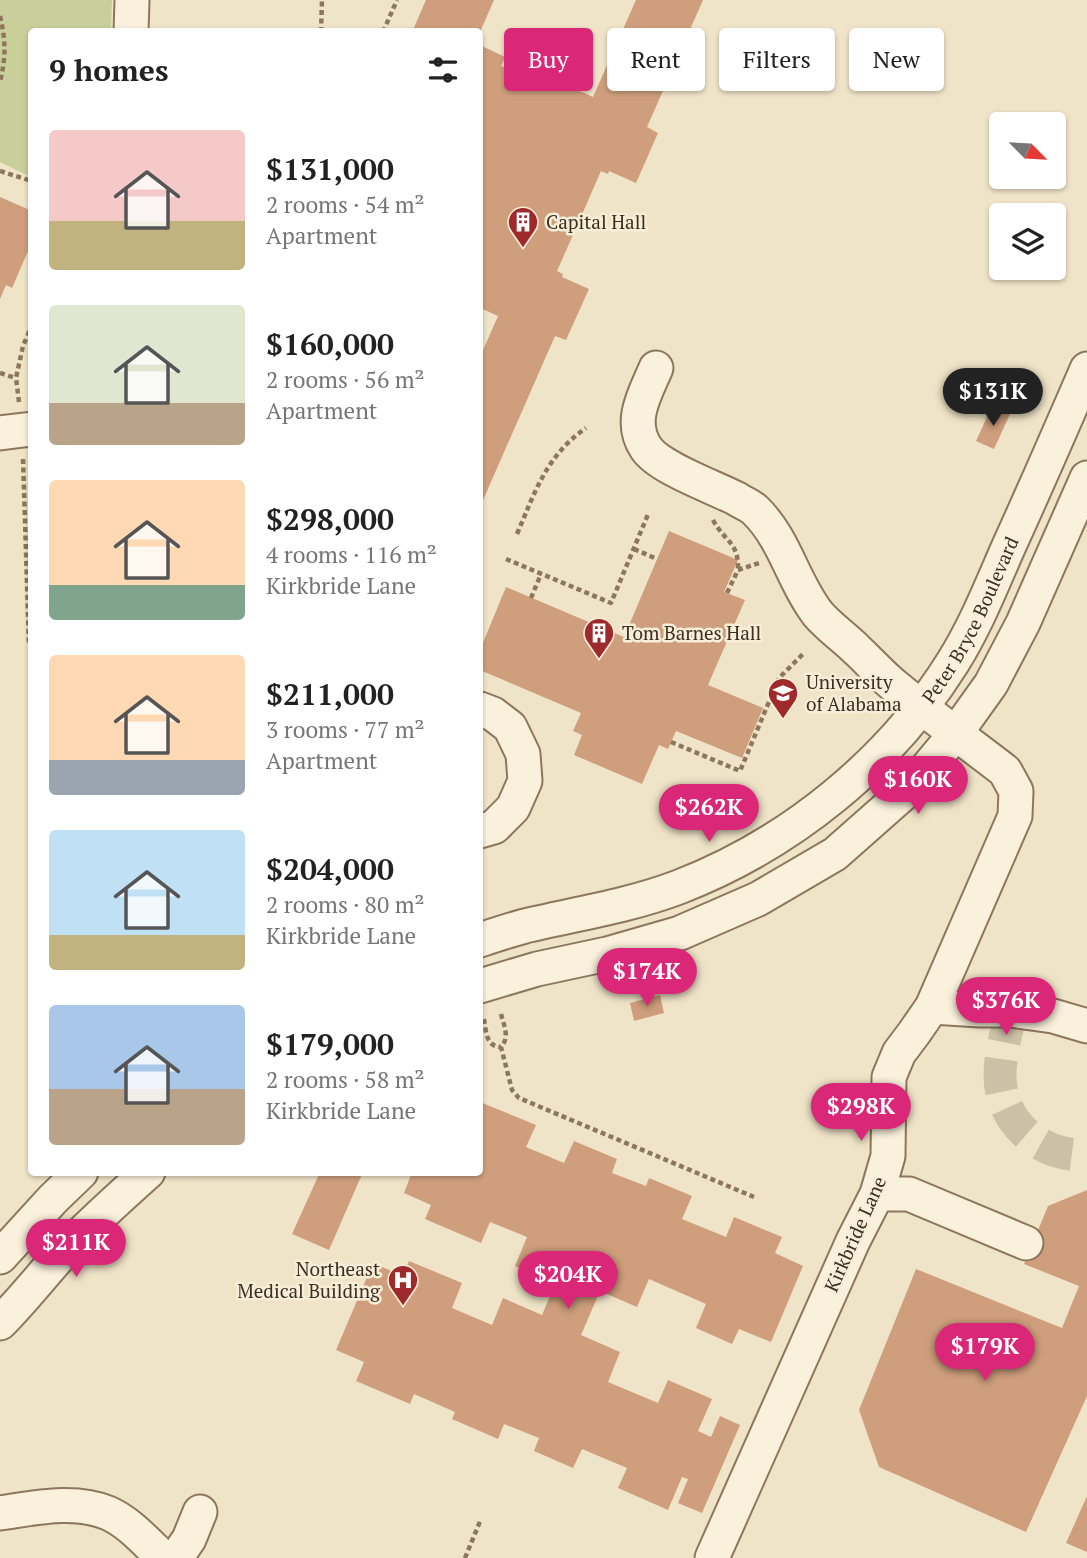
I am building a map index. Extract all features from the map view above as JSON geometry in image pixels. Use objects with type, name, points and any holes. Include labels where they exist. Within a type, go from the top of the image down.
[{"type":"street","points":[[131,28],[132,0]]},
{"type":"street","name":"Kirkbride Lane","points":[[656,368],[638,416],[641,438],[653,457],[754,509],[776,536],[798,583],[820,616],[893,685],[1005,771],[1016,791],[1015,816],[932,1007],[899,1053],[890,1077],[888,1156],[877,1194],[853,1241],[712,1558]]},
{"type":"street","name":"Peter Bryce Boulevard","points":[[483,939],[677,888],[723,868],[827,803],[880,754],[922,708],[953,662],[982,607],[1087,369]]},
{"type":"street","points":[[483,985],[680,933],[758,899],[835,854],[912,786],[956,733],[991,684],[1023,623],[1087,478]]},
{"type":"street","points":[[483,710],[510,727],[523,754],[525,781],[513,808],[494,827],[483,830]]},
{"type":"street","points":[[932,1007],[1011,1010],[1053,1016],[1087,1026]]},
{"type":"street","points":[[0,1257],[77,1176]]},
{"type":"street","points":[[0,1323],[64,1251],[144,1176]]},
{"type":"street","points":[[877,1194],[909,1194],[1026,1243]]},
{"type":"street","points":[[0,1513],[54,1506],[83,1506],[109,1513],[131,1528],[163,1558]]},
{"type":"street","points":[[176,1558],[189,1539],[200,1512]]},
{"type":"path","points":[[321,28],[322,0]]},
{"type":"path","points":[[385,28],[397,0]]},
{"type":"path","points":[[0,16],[5,40],[5,59],[0,82]]},
{"type":"path","points":[[0,171],[28,180]]},
{"type":"path","points":[[28,334],[16,378],[28,625]]},
{"type":"path","points":[[0,373],[16,378]]},
{"type":"path","points":[[517,534],[542,477],[554,458],[573,437],[586,428]]},
{"type":"path","points":[[506,559],[611,603],[649,512]]},
{"type":"path","points":[[711,516],[736,550],[738,558],[738,570],[727,593]]},
{"type":"path","points":[[634,549],[657,559]]},
{"type":"path","points":[[738,570],[767,561]]},
{"type":"path","points":[[531,598],[541,574]]},
{"type":"path","points":[[671,742],[740,771],[779,678],[805,652]]},
{"type":"path","points":[[501,1014],[507,1035],[501,1047]]},
{"type":"path","points":[[484,1019],[489,1042],[495,1047],[501,1047]]},
{"type":"path","points":[[501,1047],[512,1090],[519,1098],[754,1197]]},
{"type":"path","points":[[465,1558],[481,1519]]},
{"type":"green space","points":[[0,0],[112,0],[111,28],[28,28],[28,176],[0,162]]},
{"type":"building","points":[[426,0],[494,0],[482,28],[414,28]]},
{"type":"building","name":"Capital Hall","points":[[636,0],[703,0],[691,28],[624,28]]},
{"type":"building","name":"Capital Hall","points":[[483,46],[504,57],[501,66],[504,67],[504,91],[580,91],[593,97],[607,65],[607,91],[663,91],[647,127],[658,133],[636,183],[609,171],[608,174],[601,171],[557,271],[563,274],[562,277],[589,289],[566,340],[555,336],[483,500],[483,350],[498,316],[483,309]]},
{"type":"building","points":[[0,197],[28,209],[28,251],[12,288],[6,285],[0,299]]},
{"type":"building","points":[[992,406],[1010,414],[994,449],[976,441]]},
{"type":"building","name":"Tom Barnes Hall","points":[[669,531],[738,560],[724,592],[745,600],[708,685],[763,708],[742,758],[676,731],[668,749],[659,745],[642,784],[574,755],[582,735],[573,731],[581,713],[483,671],[483,643],[506,587],[624,637]]},
{"type":"building","points":[[660,995],[664,1013],[634,1021],[630,1003]]},
{"type":"building","name":"Northeast Medical Building","points":[[483,1103],[536,1125],[526,1147],[564,1163],[574,1141],[617,1159],[612,1173],[646,1186],[649,1178],[692,1196],[682,1219],[726,1237],[734,1217],[782,1237],[775,1253],[803,1266],[771,1342],[739,1329],[732,1344],[696,1328],[706,1304],[649,1279],[637,1307],[600,1291],[581,1335],[620,1352],[608,1382],[658,1403],[668,1380],[712,1399],[698,1431],[711,1437],[720,1416],[740,1425],[702,1513],[678,1503],[688,1479],[682,1477],[668,1510],[618,1488],[627,1468],[582,1449],[573,1468],[534,1451],[539,1438],[504,1424],[498,1439],[452,1419],[455,1412],[414,1394],[410,1404],[356,1381],[364,1362],[336,1350],[373,1263],[403,1276],[409,1261],[462,1283],[452,1308],[492,1325],[503,1298],[542,1315],[555,1284],[515,1266],[527,1237],[490,1222],[481,1243],[425,1219],[431,1205],[404,1193],[410,1176],[483,1176]]},
{"type":"building","points":[[318,1176],[361,1176],[329,1250],[292,1234]]},
{"type":"building","points":[[1087,1190],[1087,1396],[1026,1532],[879,1467],[859,1410],[916,1269],[1062,1328],[1079,1286],[1024,1264],[1048,1206]]},
{"type":"building","points":[[1087,1496],[1087,1552],[1066,1543]]},
{"type":"tunnel","points":[[1011,1010],[1000,1067],[1002,1092],[1007,1108],[1015,1122],[1039,1143],[1054,1150],[1087,1155]]},
{"type":"place","name":"Capital Hall","points":[[523,249]]},
{"type":"place","name":"Tom Barnes Hall","points":[[599,660]]},
{"type":"place","name":"University of Alabama","points":[[783,720]]},
{"type":"place","name":"Northeast Medical Building","points":[[403,1307]]}]
